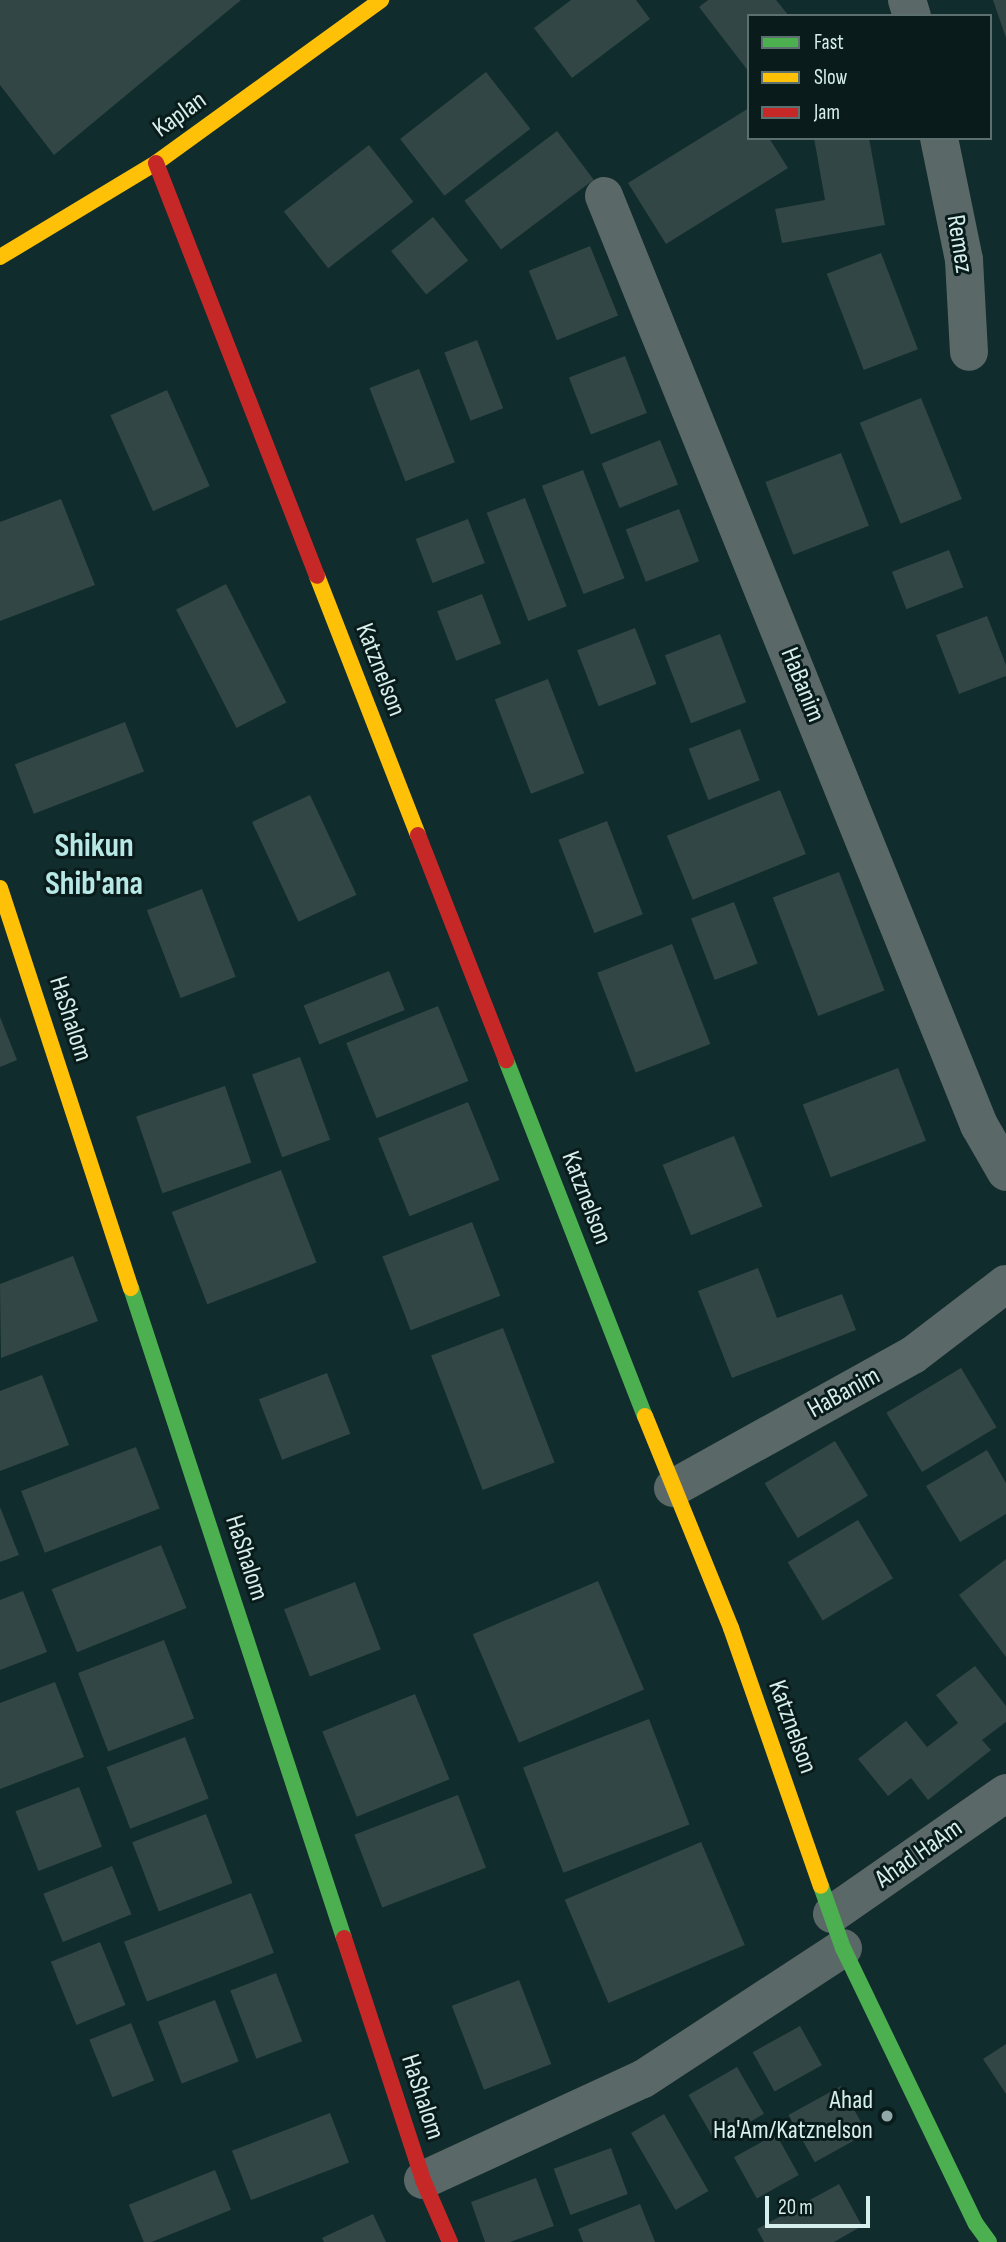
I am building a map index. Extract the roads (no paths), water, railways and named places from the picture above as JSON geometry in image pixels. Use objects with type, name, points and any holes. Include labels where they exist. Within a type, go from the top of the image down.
[{"type":"street","name":"Kaplan","points":[[0,257],[156,163],[381,0]]},
{"type":"street","name":"Remez","points":[[939,140],[964,260],[969,352]]},
{"type":"street","name":"Katznelson","points":[[156,163],[673,1488],[731,1628],[838,1931],[976,2224],[989,2242]]},
{"type":"street","name":"HaBanim","points":[[604,195],[979,1125],[1006,1172]]},
{"type":"street","name":"HaShalom","points":[[0,888],[423,2180],[450,2242]]},
{"type":"street","name":"HaBanim","points":[[673,1488],[913,1355],[1006,1284]]},
{"type":"street","name":"Ahad HaAm","points":[[423,2180],[643,2079],[838,1931],[1006,1793]]},
{"type":"place","name":"Ahad Ha'Am/Katznelson","points":[[887,2116]]},
{"type":"district","name":"Shikun Shib'ana","points":[[94,866]]}]
